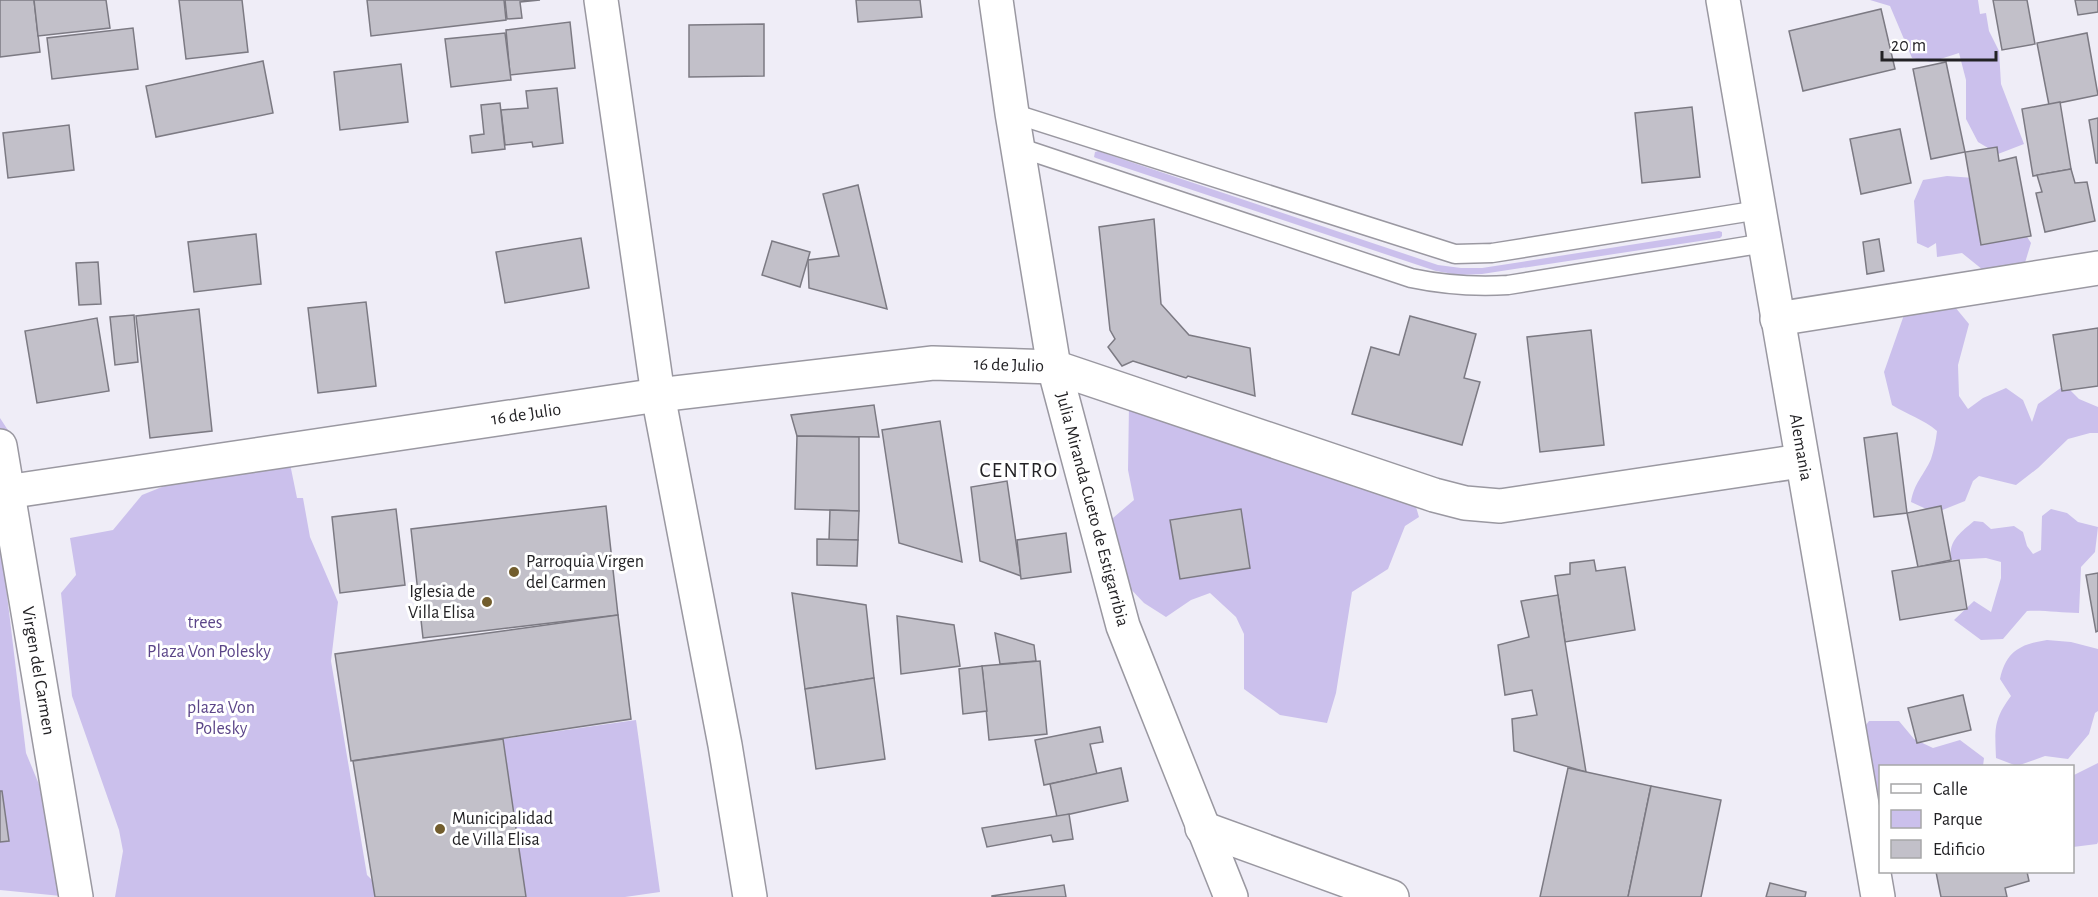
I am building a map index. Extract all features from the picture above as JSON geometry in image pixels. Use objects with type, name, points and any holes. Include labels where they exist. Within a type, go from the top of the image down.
[{"type":"street","points":[[601,0],[658,395],[726,745],[750,897]]},
{"type":"street","name":"Julia Miranda Cueto de Estigarribia","points":[[996,0],[1012,113],[1054,367],[1123,626],[1231,897]]},
{"type":"street","name":"Alemania","points":[[1723,0],[1878,897]]},
{"type":"street","points":[[1777,319],[2098,268]]},
{"type":"street","name":"16 de Julio","points":[[4,492],[658,395],[933,363],[1054,367],[1434,495],[1465,503],[1500,506],[1801,461]]},
{"type":"street","name":"Virgen del Carmen","points":[[0,446],[4,492],[76,897]]},
{"type":"street","points":[[1202,828],[1392,897]]},
{"type":"lane","points":[[1012,113],[1455,254],[1492,253],[1759,210]]},
{"type":"lane","points":[[1018,147],[1411,278],[1441,285],[1477,287],[1508,285],[1765,243]]},
{"type":"green space","points":[[1870,0],[1978,0],[1980,14],[1986,13],[1989,31],[1999,51],[2001,84],[2024,144],[1998,154],[1978,142],[1966,119],[1966,80],[1959,53],[1931,62],[1912,58],[1890,6]]},
{"type":"green space","points":[[1098,151],[1438,265],[1482,268],[1719,231],[1722,232],[1722,236],[1482,274],[1459,275],[1436,271],[1096,158],[1094,157],[1095,152]]},
{"type":"green space","points":[[1947,176],[1974,178],[2022,229],[2031,243],[2024,266],[1993,278],[1962,253],[1937,257],[1936,243],[1928,248],[1917,243],[1914,201],[1923,180]]},
{"type":"green space","points":[[1950,301],[1969,324],[1958,365],[1959,396],[1968,409],[1983,398],[2006,388],[2023,400],[2032,422],[2038,404],[2065,385],[2079,399],[2098,407],[2098,433],[2068,439],[2038,468],[2016,485],[1979,476],[1973,481],[1965,501],[1935,513],[1911,502],[1917,484],[1931,459],[1937,431],[1892,405],[1884,372],[1905,312]]},
{"type":"green space","points":[[1129,405],[1196,433],[1228,422],[1277,452],[1308,434],[1343,455],[1353,487],[1405,470],[1419,517],[1405,526],[1388,569],[1352,592],[1336,693],[1327,723],[1280,715],[1244,689],[1244,634],[1236,617],[1210,593],[1191,600],[1166,617],[1144,603],[1106,563],[1113,518],[1134,500],[1128,470]]},
{"type":"green space","points":[[0,418],[15,441],[4,570],[26,753],[74,869],[61,896],[0,890]]},
{"type":"green space","name":"trees","points":[[259,448],[288,454],[297,498],[303,498],[310,537],[338,602],[331,661],[367,875],[389,897],[115,897],[123,851],[119,830],[72,696],[61,593],[76,575],[70,538],[113,530],[142,495]]},
{"type":"green space","points":[[2051,509],[2067,513],[2078,522],[2098,527],[2095,552],[2081,567],[2079,613],[2027,611],[2003,639],[1981,640],[1954,620],[1974,601],[1991,612],[2001,578],[2001,562],[1986,558],[1951,560],[1953,542],[1974,521],[1983,522],[1991,529],[2014,526],[2023,532],[2027,546],[2033,554],[2041,550],[2042,516]]},
{"type":"green space","points":[[2047,640],[2071,642],[2098,649],[2098,711],[2095,713],[2089,734],[2068,759],[2045,756],[2014,765],[1996,758],[1996,726],[2011,696],[2000,679],[2011,655],[2016,650]]},
{"type":"green space","points":[[636,720],[660,892],[625,897],[526,897],[503,739]]},
{"type":"green space","points":[[1869,721],[1899,721],[1914,739],[1933,748],[1960,740],[1984,758],[1983,765],[1879,765],[1879,802],[1852,744]]},
{"type":"green space","points":[[2098,763],[2097,844],[2074,847],[2074,775]]},
{"type":"building","points":[[0,0],[34,0],[40,52],[0,57]]},
{"type":"building","points":[[34,0],[106,0],[110,28],[38,36]]},
{"type":"building","points":[[179,0],[242,0],[248,52],[186,59]]},
{"type":"building","points":[[367,0],[504,0],[506,20],[371,36]]},
{"type":"building","points":[[505,0],[540,0],[520,2],[522,18],[507,19]]},
{"type":"building","points":[[856,0],[920,0],[922,17],[858,22]]},
{"type":"building","points":[[1993,0],[2027,0],[2035,44],[2002,50]]},
{"type":"building","points":[[2075,0],[2098,0],[2098,12],[2078,15]]},
{"type":"building","points":[[1881,9],[1895,69],[1803,91],[1789,31]]},
{"type":"building","points":[[570,22],[575,68],[510,75],[506,30]]},
{"type":"building","points":[[764,24],[764,76],[689,77],[689,25]]},
{"type":"building","points":[[133,28],[138,69],[52,79],[47,38]]},
{"type":"building","points":[[505,33],[511,80],[451,87],[445,39]]},
{"type":"building","points":[[2087,33],[2098,95],[2049,105],[2037,43]]},
{"type":"building","points":[[263,61],[273,113],[156,137],[146,86]]},
{"type":"building","points":[[1946,62],[1965,152],[1931,159],[1913,69]]},
{"type":"building","points":[[401,64],[408,122],[340,130],[334,72]]},
{"type":"building","points":[[557,88],[563,143],[533,147],[532,142],[505,145],[501,110],[528,108],[526,91]]},
{"type":"building","points":[[2060,102],[2071,169],[2033,176],[2022,109]]},
{"type":"building","points":[[500,103],[505,149],[472,153],[470,136],[484,134],[481,105]]},
{"type":"building","points":[[1692,107],[1700,177],[1642,183],[1635,113]]},
{"type":"building","points":[[2098,118],[2098,163],[2096,163],[2089,120]]},
{"type":"building","points":[[69,125],[74,170],[8,178],[3,133]]},
{"type":"building","points":[[1900,129],[1911,183],[1861,194],[1850,139]]},
{"type":"building","points":[[1997,147],[1999,161],[2016,157],[2031,236],[1981,245],[1965,152]]},
{"type":"building","points":[[2071,169],[2075,183],[2087,182],[2095,221],[2045,232],[2036,193],[2042,192],[2037,175]]},
{"type":"building","points":[[858,185],[887,309],[809,288],[808,260],[839,256],[823,194]]},
{"type":"building","points":[[1154,219],[1161,304],[1189,335],[1250,348],[1255,396],[1133,361],[1122,366],[1108,347],[1115,339],[1110,330],[1099,227]]},
{"type":"building","points":[[256,234],[261,284],[194,292],[188,242]]},
{"type":"building","points":[[581,238],[589,288],[505,303],[496,252]]},
{"type":"building","points":[[1879,239],[1884,271],[1867,274],[1863,242]]},
{"type":"building","points":[[772,241],[810,252],[800,287],[762,275]]},
{"type":"building","points":[[98,262],[101,304],[79,305],[76,263]]},
{"type":"building","points":[[366,302],[376,386],[318,393],[308,308]]},
{"type":"building","points":[[199,309],[212,431],[150,438],[136,316]]},
{"type":"building","points":[[134,315],[138,362],[115,365],[110,317]]},
{"type":"building","points":[[1410,316],[1476,334],[1464,378],[1480,382],[1462,445],[1352,414],[1371,347],[1399,355]]},
{"type":"building","points":[[97,318],[109,391],[37,403],[25,331]]},
{"type":"building","points":[[2098,328],[2098,386],[2062,391],[2053,335]]},
{"type":"building","points":[[1591,330],[1604,445],[1540,452],[1527,337]]},
{"type":"building","points":[[874,405],[879,437],[797,436],[791,415]]},
{"type":"building","points":[[940,421],[962,562],[899,543],[882,430]]},
{"type":"building","points":[[1897,433],[1907,513],[1874,517],[1864,438]]},
{"type":"building","points":[[797,436],[859,437],[859,511],[795,509]]},
{"type":"building","points":[[1007,481],[1021,576],[980,561],[971,487]]},
{"type":"building","name":"Parroquia Virgen del Carmen","points":[[606,506],[618,615],[423,638],[411,529]]},
{"type":"building","points":[[1941,506],[1951,560],[1918,567],[1907,513]]},
{"type":"building","points":[[396,509],[405,585],[340,593],[332,517]]},
{"type":"building","points":[[1241,509],[1250,568],[1180,579],[1170,520]]},
{"type":"building","points":[[830,510],[859,511],[858,540],[829,540]]},
{"type":"building","points":[[1066,533],[1071,572],[1021,579],[1017,540]]},
{"type":"building","points":[[817,539],[858,540],[857,566],[817,565]]},
{"type":"building","points":[[1594,560],[1596,571],[1625,567],[1635,630],[1565,642],[1555,576],[1570,574],[1570,563]]},
{"type":"building","points":[[1959,560],[1967,609],[1900,620],[1892,571]]},
{"type":"building","points":[[2098,573],[2098,631],[2096,632],[2086,575]]},
{"type":"building","points":[[792,593],[866,605],[874,678],[805,689]]},
{"type":"building","points":[[1558,595],[1586,772],[1514,751],[1512,719],[1537,715],[1532,690],[1505,695],[1498,645],[1529,637],[1521,601]]},
{"type":"building","points":[[618,615],[631,719],[351,761],[335,654]]},
{"type":"building","points":[[897,616],[954,625],[960,666],[901,674]]},
{"type":"building","points":[[995,633],[1034,645],[1036,661],[1000,664]]},
{"type":"building","points":[[1040,661],[1047,734],[989,740],[982,666]]},
{"type":"building","points":[[982,666],[987,711],[963,714],[959,669]]},
{"type":"building","points":[[874,678],[885,759],[816,769],[805,689]]},
{"type":"building","points":[[1963,695],[1971,730],[1917,743],[1908,708]]},
{"type":"building","points":[[1100,727],[1103,742],[1090,744],[1097,774],[1044,785],[1035,740]]},
{"type":"building","name":"Municipalidad de Villa Elisa","points":[[503,739],[526,897],[375,897],[353,761]]},
{"type":"building","points":[[1121,768],[1128,801],[1057,817],[1050,784]]},
{"type":"building","points":[[1568,768],[1651,786],[1628,897],[1540,897]]},
{"type":"building","points":[[1651,786],[1721,800],[1701,897],[1628,897]]},
{"type":"building","points":[[0,791],[2,791],[9,841],[0,842]]},
{"type":"building","points":[[1069,814],[1073,839],[1053,842],[1051,835],[987,847],[982,828]]},
{"type":"building","points":[[1936,873],[2027,873],[2029,881],[2005,888],[2007,897],[1941,897]]},
{"type":"building","points":[[1770,883],[1806,892],[1805,897],[1766,897]]},
{"type":"building","points":[[1064,885],[1066,897],[992,897],[992,896]]},
{"type":"place","name":"Parroquia Virgen del Carmen","points":[[514,572]]},
{"type":"place","name":"Iglesia de Villa Elisa","points":[[487,602]]},
{"type":"place","name":"Municipalidad de Villa Elisa","points":[[440,829]]},
{"type":"district","name":"CENTRO","points":[[1019,470]]},
{"type":"park label","name":"Plaza Von Polesky","points":[[209,652]]},
{"type":"park label","name":"plaza Von Polesky","points":[[221,718]]}]
